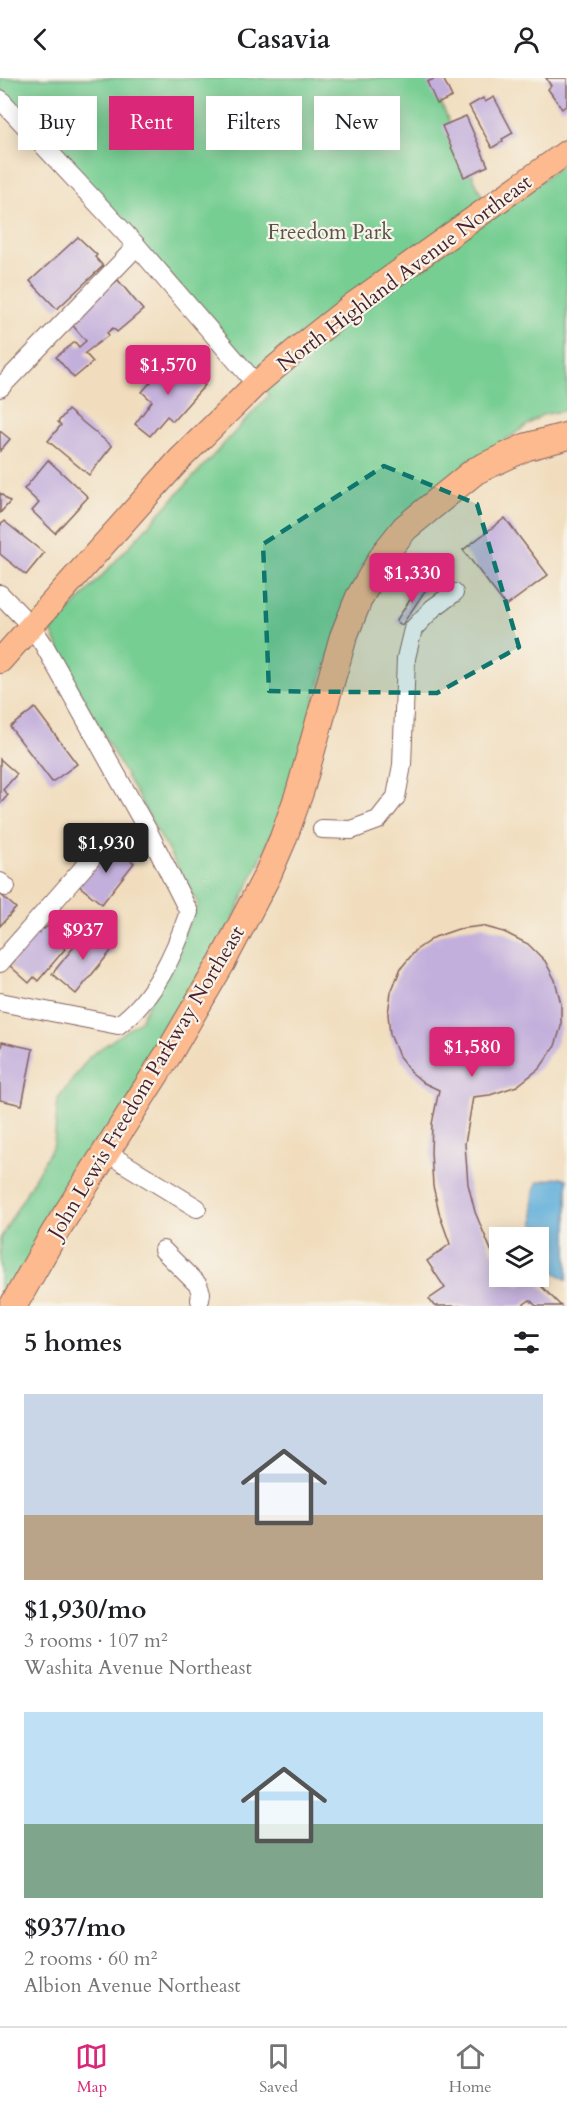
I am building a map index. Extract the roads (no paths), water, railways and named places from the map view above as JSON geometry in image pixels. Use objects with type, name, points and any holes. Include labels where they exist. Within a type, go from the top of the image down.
[{"type":"highway","points":[[494,461],[522,441],[567,420]]},
{"type":"highway","points":[[494,461],[526,447],[567,436]]},
{"type":"highway","name":"John Lewis Freedom Parkway Northeast","points":[[13,1306],[55,1233],[198,1002],[267,876],[300,791],[343,638],[359,598],[385,553],[405,528],[462,480],[494,461]]},
{"type":"main road","name":"North Highland Avenue Northeast","points":[[0,661],[180,459],[256,384],[354,304],[567,152]]},
{"type":"street","points":[[0,99],[137,246],[256,384]]},
{"type":"street","points":[[0,388],[137,246]]},
{"type":"street","points":[[322,829],[351,830],[378,820],[396,797],[402,765],[406,658],[413,628],[433,608],[454,593]]},
{"type":"street","points":[[0,594],[32,626],[148,831],[189,912],[162,975],[130,1017],[118,1025],[0,1002]]},
{"type":"street","points":[[0,963],[91,859]]},
{"type":"street","points":[[107,1152],[197,1208]]},
{"type":"street","points":[[163,1250],[198,1285],[200,1300]]},
{"type":"water","points":[[561,1177],[567,1179],[567,1280],[549,1268],[549,1227],[533,1227],[533,1196],[538,1182]]},
{"type":"park label","name":"Freedom Park","points":[[330,232]]}]
